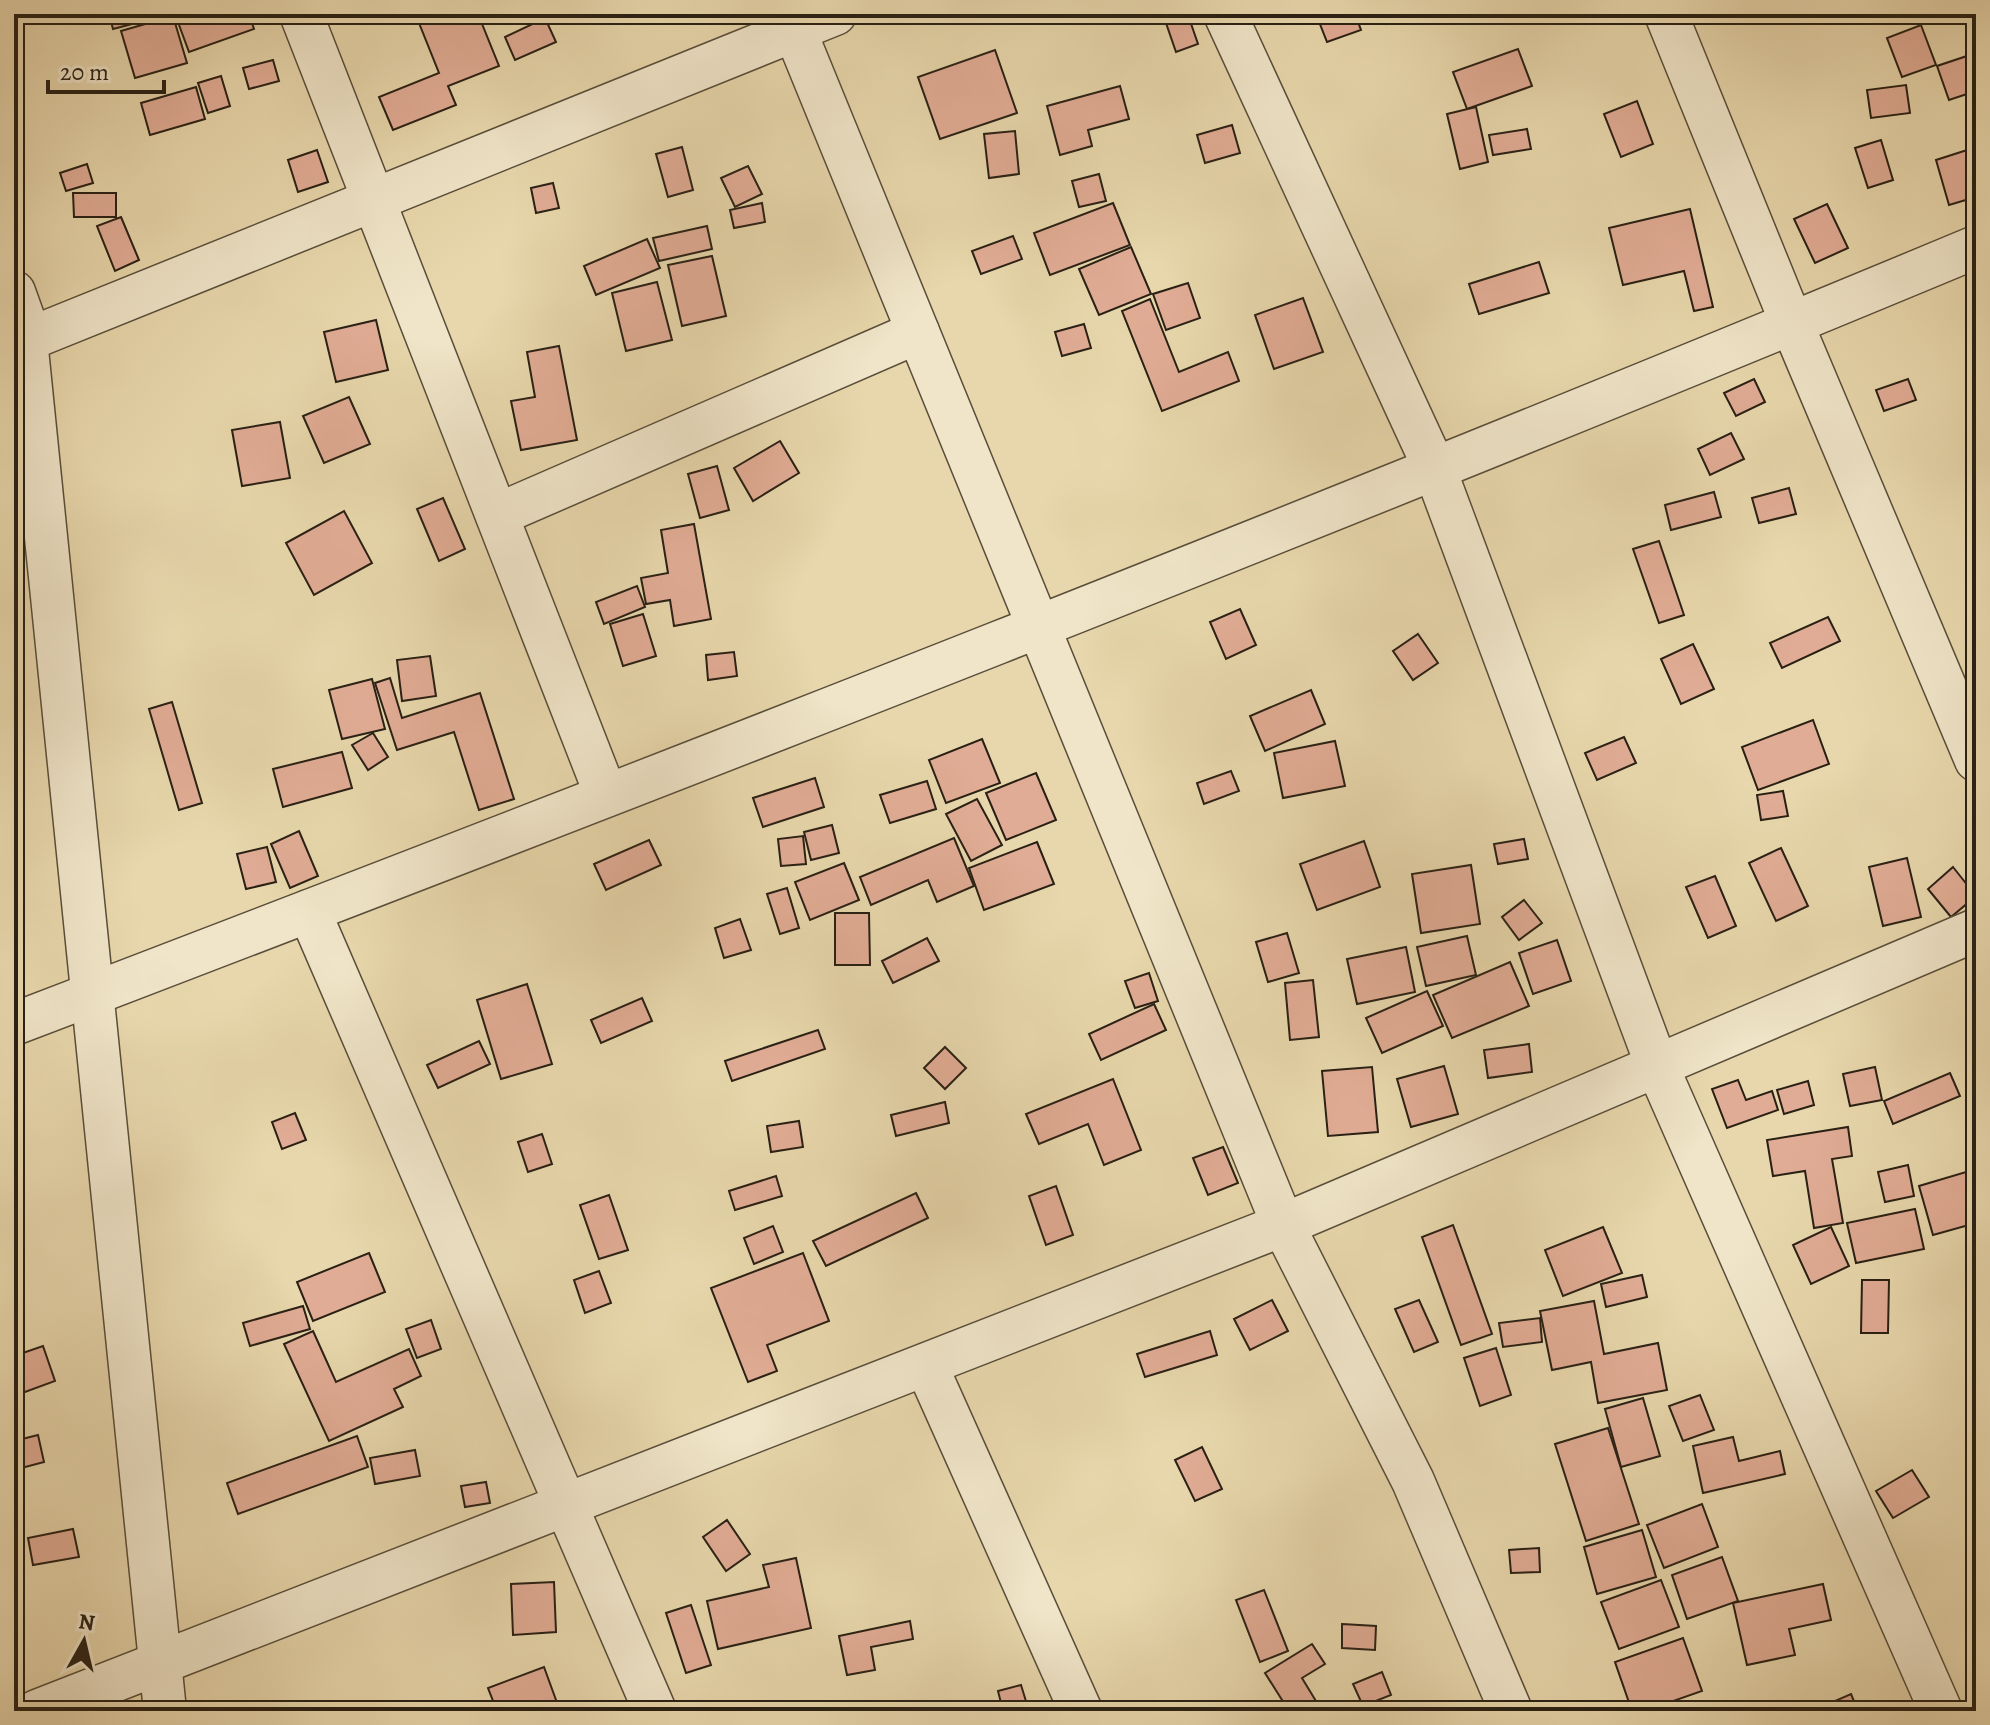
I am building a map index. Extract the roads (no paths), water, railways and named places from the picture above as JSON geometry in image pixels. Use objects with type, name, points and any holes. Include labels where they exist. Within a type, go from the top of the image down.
[{"type":"street","points":[[301,14],[606,795]]},
{"type":"street","points":[[20,342],[374,200],[791,22],[835,14]]},
{"type":"street","points":[[1225,14],[1434,467],[1657,1066],[1941,1711]]},
{"type":"street","points":[[1666,14],[1792,324],[1976,760]]},
{"type":"street","points":[[791,22],[1283,1225],[1413,1481],[1511,1711]]},
{"type":"street","points":[[14,1024],[1038,626],[1792,324],[1976,247]]},
{"type":"street","points":[[14,292],[24,320],[20,342],[92,994],[165,1711]]},
{"type":"street","points":[[497,515],[918,332]]},
{"type":"street","points":[[309,911],[655,1711]]},
{"type":"street","points":[[37,1711],[1283,1225],[1976,930]]},
{"type":"street","points":[[926,1365],[1081,1711]]}]
